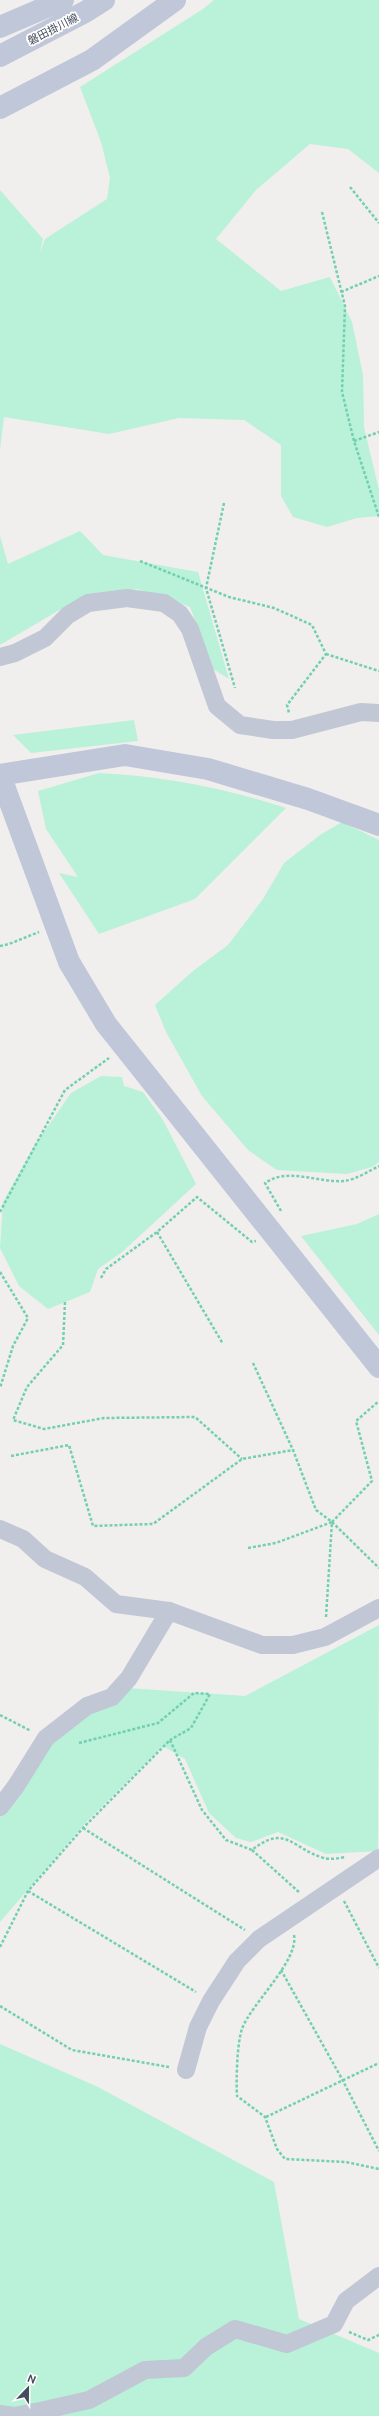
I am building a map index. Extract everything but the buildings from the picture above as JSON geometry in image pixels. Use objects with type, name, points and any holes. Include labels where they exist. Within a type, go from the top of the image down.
[{"type":"street","points":[[0,27],[63,0]]},
{"type":"street","name":"磐田掛川線","points":[[0,56],[85,12],[104,0]]},
{"type":"street","points":[[0,108],[92,60],[175,0]]},
{"type":"street","points":[[0,657],[15,653],[45,638],[68,615],[88,603],[127,598],[164,602],[180,614],[190,629],[217,706],[240,725],[273,730],[292,730],[361,712],[379,713]]},
{"type":"street","points":[[379,825],[308,799],[208,770],[125,755],[0,775],[68,962],[106,1024],[379,1367]]},
{"type":"street","points":[[0,1529],[23,1539],[44,1559],[85,1577],[116,1604],[169,1612],[262,1645],[293,1645],[325,1637],[379,1608]]},
{"type":"street","points":[[0,1807],[16,1786],[46,1738],[87,1706],[112,1698],[129,1678],[169,1612]]},
{"type":"street","points":[[186,2070],[198,2027],[211,2001],[237,1961],[259,1939],[337,1888],[379,1858]]},
{"type":"street","points":[[0,2414],[14,2416],[89,2400],[145,2370],[184,2368],[206,2347],[235,2330],[287,2344],[334,2324],[346,2301],[379,2276]]},
{"type":"path","points":[[350,187],[379,223]]},
{"type":"path","points":[[322,212],[345,306],[342,392],[354,441],[379,516]]},
{"type":"path","points":[[341,292],[379,276]]},
{"type":"path","points":[[354,441],[379,432]]},
{"type":"path","points":[[224,503],[206,588],[235,688]]},
{"type":"path","points":[[140,561],[229,597],[274,608],[312,625],[326,654],[379,670]]},
{"type":"path","points":[[292,730],[287,705],[326,654]]},
{"type":"path","points":[[0,946],[9,944],[54,926]]},
{"type":"path","points":[[0,1212],[65,1090],[124,1047]]},
{"type":"path","points":[[101,1278],[106,1269],[157,1232],[197,1197],[252,1242],[275,1237],[284,1216],[265,1183],[273,1178],[294,1176],[345,1181],[379,1166]]},
{"type":"path","points":[[157,1232],[223,1344]]},
{"type":"path","points":[[0,1272],[28,1318],[14,1346],[0,1388]]},
{"type":"path","points":[[65,1302],[63,1345],[27,1387],[13,1420],[44,1429],[104,1418],[195,1417],[242,1459]]},
{"type":"path","points":[[254,1363],[293,1450],[316,1510],[332,1522],[379,1568]]},
{"type":"path","points":[[248,1548],[276,1543],[332,1522],[372,1481],[356,1421],[379,1401]]},
{"type":"path","points":[[11,1456],[70,1446],[93,1526],[154,1524],[242,1459],[293,1450]]},
{"type":"path","points":[[325,1637],[332,1522]]},
{"type":"path","points":[[0,1947],[28,1891],[83,1828],[170,1740],[191,1728],[210,1694],[194,1693],[158,1723],[79,1743]]},
{"type":"path","points":[[0,1714],[46,1738]]},
{"type":"path","points":[[170,1740],[202,1810],[226,1840],[252,1850],[312,1903]]},
{"type":"path","points":[[83,1828],[259,1939]]},
{"type":"path","points":[[252,1850],[266,1839],[284,1839],[325,1859],[346,1857]]},
{"type":"path","points":[[337,1888],[379,1968]]},
{"type":"path","points":[[28,1891],[211,2001]]},
{"type":"path","points":[[285,1922],[295,1936],[294,1945],[281,1970],[242,2030],[237,2096],[265,2117],[277,2149],[285,2159],[346,2162],[379,2169]]},
{"type":"path","points":[[281,1970],[342,2079],[379,2151]]},
{"type":"path","points":[[0,2006],[72,2050],[186,2070]]},
{"type":"path","points":[[265,2117],[342,2079],[379,2063]]},
{"type":"path","points":[[334,2324],[368,2340],[379,2335]]},
{"type":"green space","points":[[214,0],[379,0],[379,173],[348,149],[310,144],[256,190],[216,239],[281,291],[330,277],[352,322],[363,375],[364,427],[379,490],[379,516],[357,518],[327,527],[293,517],[281,496],[281,445],[244,420],[179,418],[109,434],[4,417],[0,449],[0,190],[43,239],[40,252],[45,239],[107,199],[110,178],[101,142],[80,87],[203,9]]},
{"type":"green space","points":[[80,531],[103,555],[198,572],[229,679],[213,669],[190,607],[137,589],[73,602],[0,645],[0,536],[8,564]]},
{"type":"green space","points":[[134,720],[138,741],[31,753],[13,735]]},
{"type":"green space","points":[[99,773],[147,777],[194,784],[286,808],[195,899],[99,934],[59,873],[78,877],[46,829],[38,791]]},
{"type":"green space","points":[[342,822],[379,840],[379,1162],[372,1167],[347,1174],[277,1170],[248,1150],[202,1096],[166,1032],[155,1005],[193,971],[228,945],[263,899],[284,863],[320,835]]},
{"type":"green space","points":[[101,1076],[122,1077],[124,1086],[143,1092],[163,1120],[196,1184],[121,1253],[98,1269],[90,1292],[48,1309],[19,1286],[0,1248],[3,1202],[33,1148],[71,1093]]},
{"type":"green space","points":[[379,1214],[379,1335],[301,1236],[357,1224]]},
{"type":"green space","points":[[379,1625],[378,1851],[326,1854],[278,1832],[251,1842],[236,1838],[209,1813],[185,1759],[163,1746],[88,1820],[0,1922],[0,1807],[46,1738],[127,1688],[245,1696]]},
{"type":"green space","points":[[0,2044],[98,2087],[274,2182],[299,2319],[379,2353],[379,2416],[0,2416]]}]
